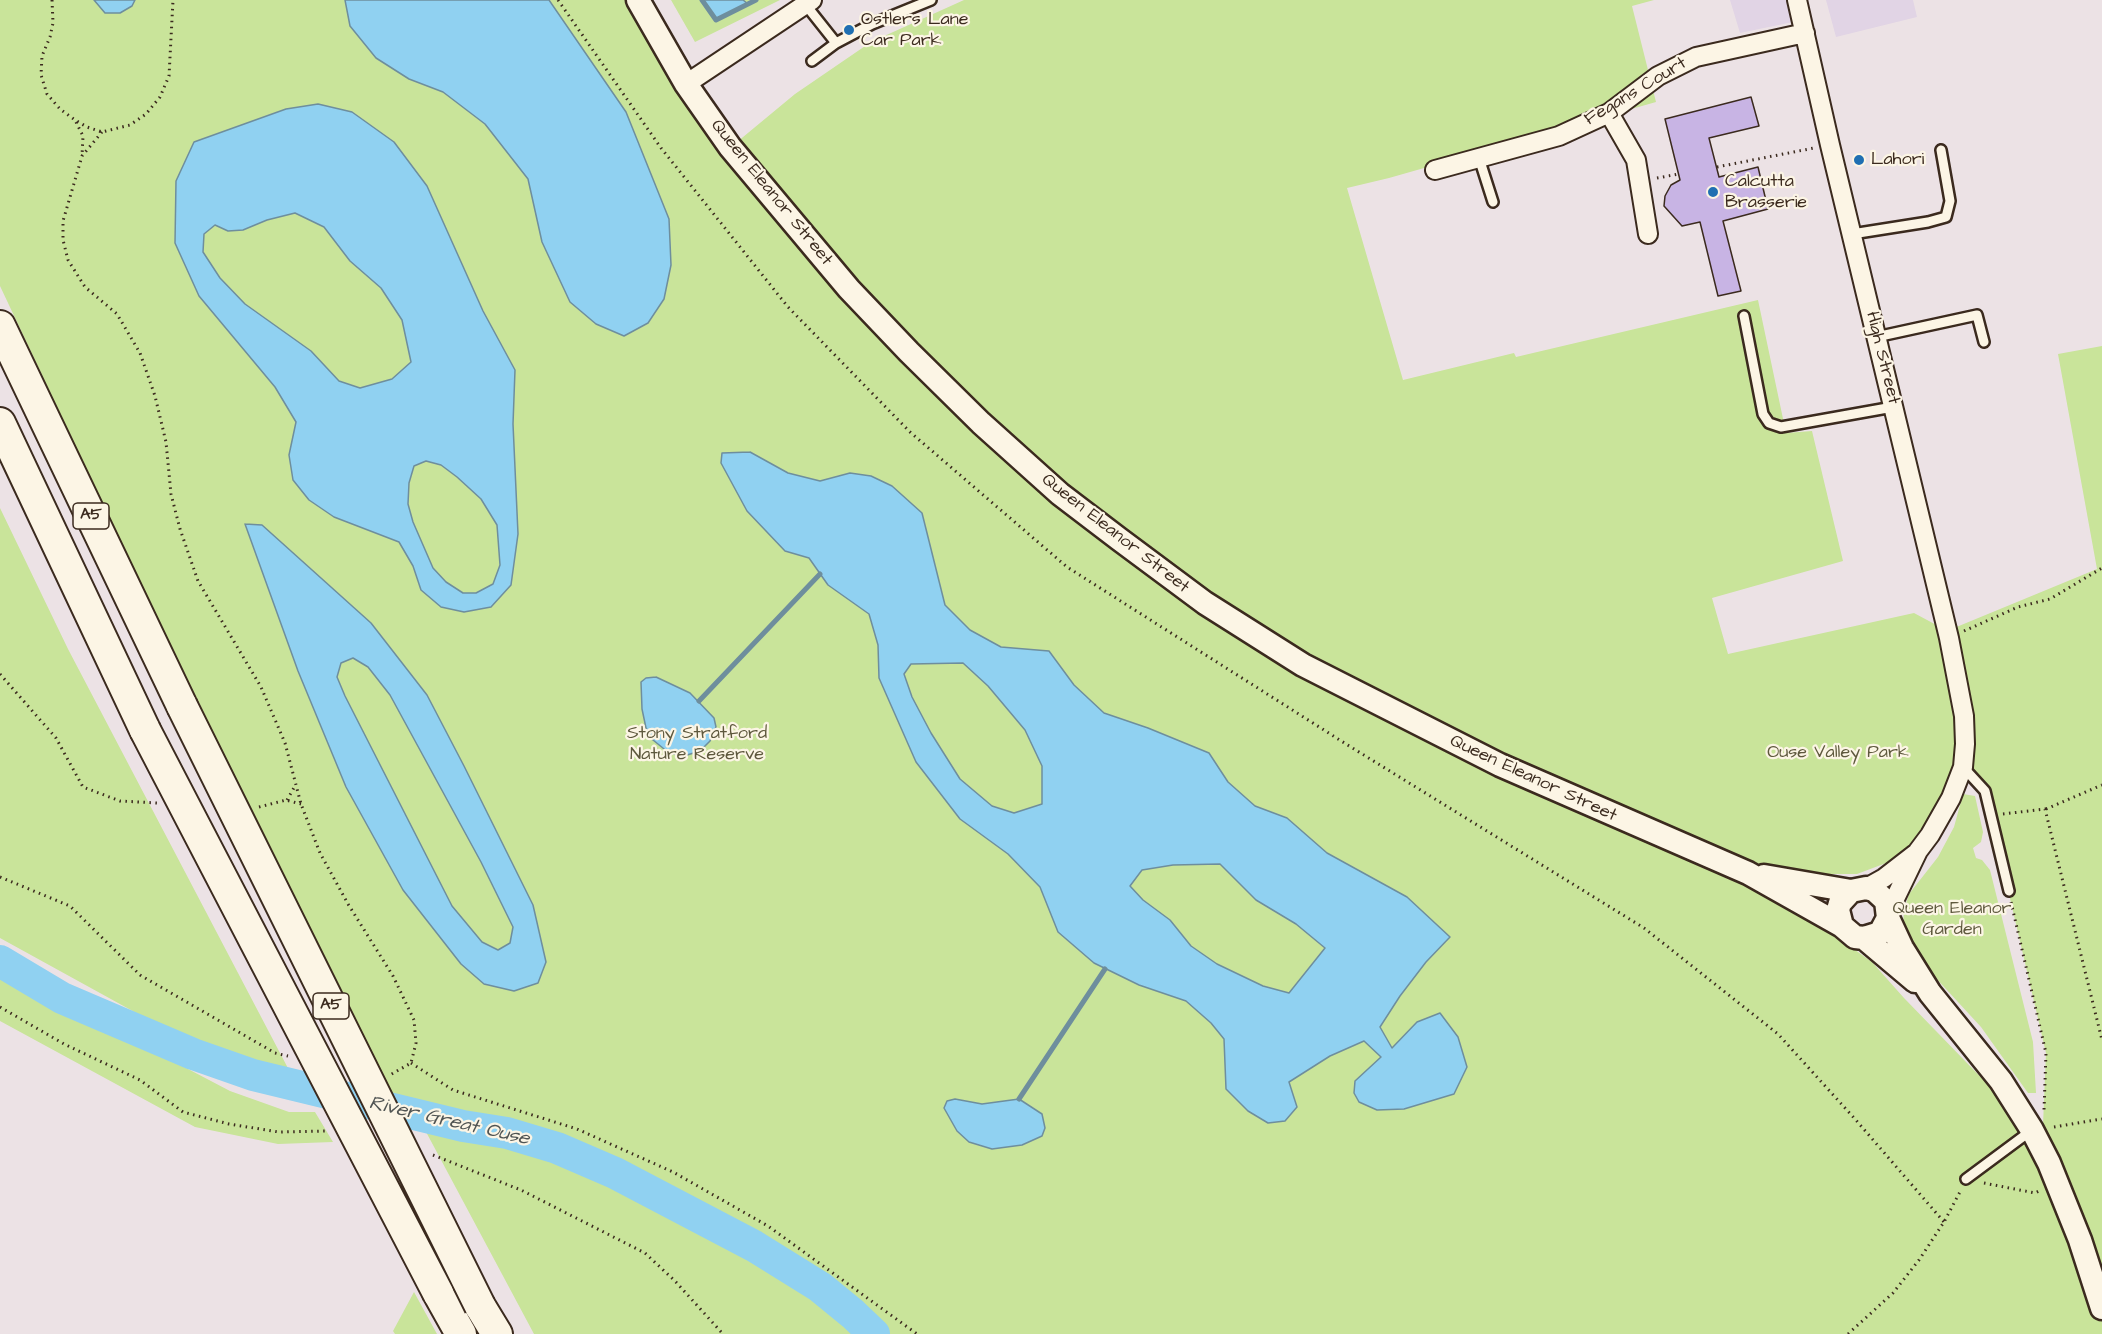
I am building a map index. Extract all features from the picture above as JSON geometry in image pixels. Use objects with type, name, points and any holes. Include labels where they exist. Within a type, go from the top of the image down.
[{"type":"highway","name":"A5","points":[[0,326],[182,706],[480,1306],[497,1334]]},
{"type":"highway","name":"A5","points":[[0,423],[145,730],[461,1334]]},
{"type":"street","name":"Queen Eleanor Street","points":[[638,0],[686,84],[730,147],[849,289],[981,423],[1060,494],[1119,540],[1205,603],[1303,665],[1500,765],[1748,873],[1842,926]]},
{"type":"street","name":"High Street","points":[[1800,1],[1830,145],[1949,638],[1964,716],[1963,767],[1951,798],[1930,836],[1918,851]]},
{"type":"street","points":[[686,84],[808,2]]},
{"type":"street","name":"Fegans Court","points":[[1435,170],[1559,136],[1609,113],[1658,76],[1696,57],[1805,33]]},
{"type":"street","points":[[1609,113],[1636,160],[1648,234]]},
{"type":"street","points":[[1918,851],[1880,933],[1864,938],[1855,937],[1842,926],[1839,918],[1840,903],[1859,889],[1884,878],[1918,851]]},
{"type":"street","name":"Queen Eleanor Street","points":[[1748,873],[1859,889]]},
{"type":"street","points":[[1859,889],[1874,890],[1886,901],[1902,948],[1930,993],[2038,1130],[2080,1240],[2102,1307]]},
{"type":"street","points":[[1864,938],[1930,993]]},
{"type":"lane","points":[[812,61],[836,43],[872,24],[931,0]]},
{"type":"lane","points":[[808,2],[836,43]]},
{"type":"lane","points":[[1852,234],[1946,217],[1950,201],[1941,150]]},
{"type":"lane","points":[[1479,158],[1493,202]]},
{"type":"lane","points":[[1876,337],[1977,315],[1984,342]]},
{"type":"lane","points":[[1744,316],[1763,414],[1769,423],[1781,427],[1893,406]]},
{"type":"lane","points":[[1963,767],[1985,791],[2008,891]]},
{"type":"lane","points":[[1966,1179],[2038,1130]]},
{"type":"path","points":[[51,0],[53,23],[42,56],[41,75],[47,94],[60,109],[75,120],[102,132],[130,125],[146,114],[160,97],[169,76],[173,0]]},
{"type":"path","points":[[75,120],[83,136],[82,156],[63,220],[63,240],[68,260],[85,287],[117,314],[140,353],[155,396],[166,442],[171,494],[198,581],[261,687],[285,743],[295,786],[320,852],[348,904],[393,976],[414,1020],[416,1043],[411,1064]]},
{"type":"path","points":[[82,156],[102,132]]},
{"type":"path","points":[[1717,166],[1830,145]]},
{"type":"path","points":[[1639,181],[1679,174]]},
{"type":"path","points":[[1949,638],[2018,607],[2050,598],[2102,567]]},
{"type":"path","points":[[0,674],[56,738],[83,787],[120,801],[163,802]]},
{"type":"path","points":[[1992,816],[2045,809],[2102,785]]},
{"type":"path","points":[[286,800],[295,786]]},
{"type":"path","points":[[253,808],[286,800],[301,804]]},
{"type":"path","points":[[2045,809],[2102,1040]]},
{"type":"path","points":[[0,877],[70,906],[140,975],[275,1053]]},
{"type":"path","points":[[2008,891],[2046,1053],[2038,1130],[2102,1119]]},
{"type":"path","points":[[0,1007],[64,1044],[140,1080],[183,1112],[229,1124],[279,1132],[326,1131]]},
{"type":"path","points":[[383,1078],[411,1064]]},
{"type":"path","points":[[411,1064],[453,1090],[577,1129],[673,1172],[768,1226],[917,1334]]},
{"type":"path","points":[[424,1152],[521,1190],[645,1253],[675,1281],[723,1334]]},
{"type":"path","points":[[1848,1334],[1893,1293],[1919,1260],[1944,1222],[1966,1179],[2035,1193],[2057,1182]]},
{"type":"shaded area","points":[[1730,0],[1787,0],[1793,22],[1740,33]]},
{"type":"shaded area","points":[[1826,0],[1913,0],[1917,17],[1836,37]]},
{"type":"green space","name":"Stony Stratford Nature Reserve","points":[[0,0],[638,0],[731,147],[795,94],[871,42],[964,0],[1654,0],[1632,6],[1656,102],[1347,188],[1403,380],[1514,353],[1516,357],[1758,300],[1786,433],[1812,431],[1843,561],[1712,598],[1728,654],[1914,613],[1942,628],[1954,628],[2097,569],[2058,354],[2102,346],[2102,1334],[534,1334],[417,1115],[398,1111],[132,566],[0,286]],"holes":[[[1963,767],[1985,791],[2046,1053],[2042,1149],[2032,1130],[1872,962],[1830,932],[1718,862],[1798,874],[1857,874],[1918,851]]]},
{"type":"green space","points":[[671,0],[780,0],[695,42]]},
{"type":"green space","points":[[0,508],[68,649],[301,1093],[258,1080],[0,938]]},
{"type":"green space","name":"Queen Eleanor Garden","points":[[1963,794],[1975,796],[1983,832],[1981,842],[1973,848],[1976,858],[1982,860],[1990,870],[2033,1042],[2036,1093],[2028,1093],[1981,1027],[1922,963],[1903,927],[1904,910],[1909,894],[1938,857],[1954,827]]},
{"type":"green space","points":[[0,975],[85,1015],[230,1091],[289,1112],[315,1112],[333,1142],[278,1144],[195,1127],[0,1021]]},
{"type":"green space","points":[[414,1292],[437,1334],[395,1334],[393,1331]]},
{"type":"water","points":[[94,0],[135,0],[132,6],[120,13],[105,13]]},
{"type":"water","points":[[345,0],[549,0],[626,112],[669,219],[671,265],[664,299],[648,323],[624,336],[596,324],[570,302],[542,242],[528,179],[485,124],[443,92],[409,79],[376,58],[350,26]]},
{"type":"water","points":[[702,0],[743,0],[748,4],[716,20]]},
{"type":"water","points":[[318,104],[352,112],[394,142],[427,186],[483,311],[515,370],[513,424],[518,534],[511,585],[491,607],[464,612],[441,607],[421,590],[413,566],[399,542],[334,517],[309,500],[293,480],[289,455],[296,422],[275,387],[199,296],[175,243],[176,181],[194,142],[286,109]],"holes":[[[295,213],[324,227],[350,261],[381,288],[402,320],[411,362],[392,379],[360,388],[339,381],[311,351],[245,304],[220,278],[203,252],[204,234],[215,225],[228,231],[243,230],[267,220]],[[426,461],[441,465],[457,477],[481,499],[497,525],[500,565],[493,584],[476,593],[463,593],[446,582],[433,568],[413,522],[408,504],[409,483],[414,466]]]},
{"type":"water","points":[[750,452],[788,473],[820,481],[850,473],[871,476],[892,486],[922,513],[945,605],[970,630],[1001,647],[1049,651],[1074,685],[1104,713],[1209,753],[1228,782],[1255,806],[1287,818],[1327,853],[1407,897],[1450,937],[1426,962],[1380,1027],[1392,1048],[1417,1022],[1440,1013],[1458,1037],[1467,1067],[1454,1094],[1404,1109],[1377,1110],[1359,1102],[1354,1093],[1355,1081],[1381,1057],[1364,1041],[1330,1056],[1289,1082],[1297,1107],[1285,1121],[1268,1123],[1248,1111],[1226,1089],[1224,1039],[1211,1023],[1186,1001],[1139,985],[1094,963],[1058,932],[1040,887],[1008,854],[960,819],[916,762],[879,678],[878,645],[869,614],[828,585],[809,558],[785,551],[747,511],[721,463],[722,453]],"holes":[[[963,663],[988,686],[1025,730],[1042,766],[1042,804],[1014,813],[992,806],[960,779],[931,733],[912,697],[904,674],[911,664]],[[1220,864],[1256,900],[1296,924],[1325,948],[1289,993],[1263,986],[1217,964],[1191,946],[1170,920],[1143,900],[1130,886],[1142,870],[1173,865]]]},
{"type":"water","points":[[245,524],[262,525],[371,623],[427,695],[533,905],[546,962],[538,983],[514,991],[484,984],[461,964],[403,890],[346,787],[298,671]],"holes":[[[353,658],[368,667],[390,695],[481,862],[513,927],[510,943],[498,950],[482,942],[452,906],[345,696],[337,677],[341,663]]]},
{"type":"water","points":[[656,677],[690,693],[714,718],[716,727],[710,741],[700,751],[684,756],[669,753],[653,740],[646,728],[642,709],[641,682],[646,678]]},
{"type":"water","points":[[955,1099],[982,1104],[1019,1099],[1042,1114],[1045,1128],[1042,1136],[1022,1145],[992,1149],[969,1142],[957,1131],[944,1108],[947,1101]]},
{"type":"building","points":[[1751,97],[1759,126],[1709,138],[1719,177],[1758,167],[1768,209],[1723,221],[1741,291],[1718,296],[1700,222],[1682,226],[1664,206],[1665,196],[1671,185],[1680,180],[1665,119]]},
{"type":"waterway","points":[[702,0],[716,20],[756,0]]},
{"type":"waterway","points":[[699,701],[820,574]]},
{"type":"waterway","name":"River Great Ouse","points":[[0,961],[62,998],[193,1054],[253,1075],[463,1126],[507,1133],[557,1148],[615,1173],[754,1246],[820,1287],[874,1334]]},
{"type":"waterway","points":[[1019,1099],[1105,969]]},
{"type":"place","name":"Ostlers Lane Car Park","points":[[849,30]]},
{"type":"place","name":"Lahori","points":[[1859,160]]},
{"type":"place","name":"Calcutta Brasserie","points":[[1713,192]]},
{"type":"park label","name":"Ouse Valley Park","points":[[1838,753]]}]
